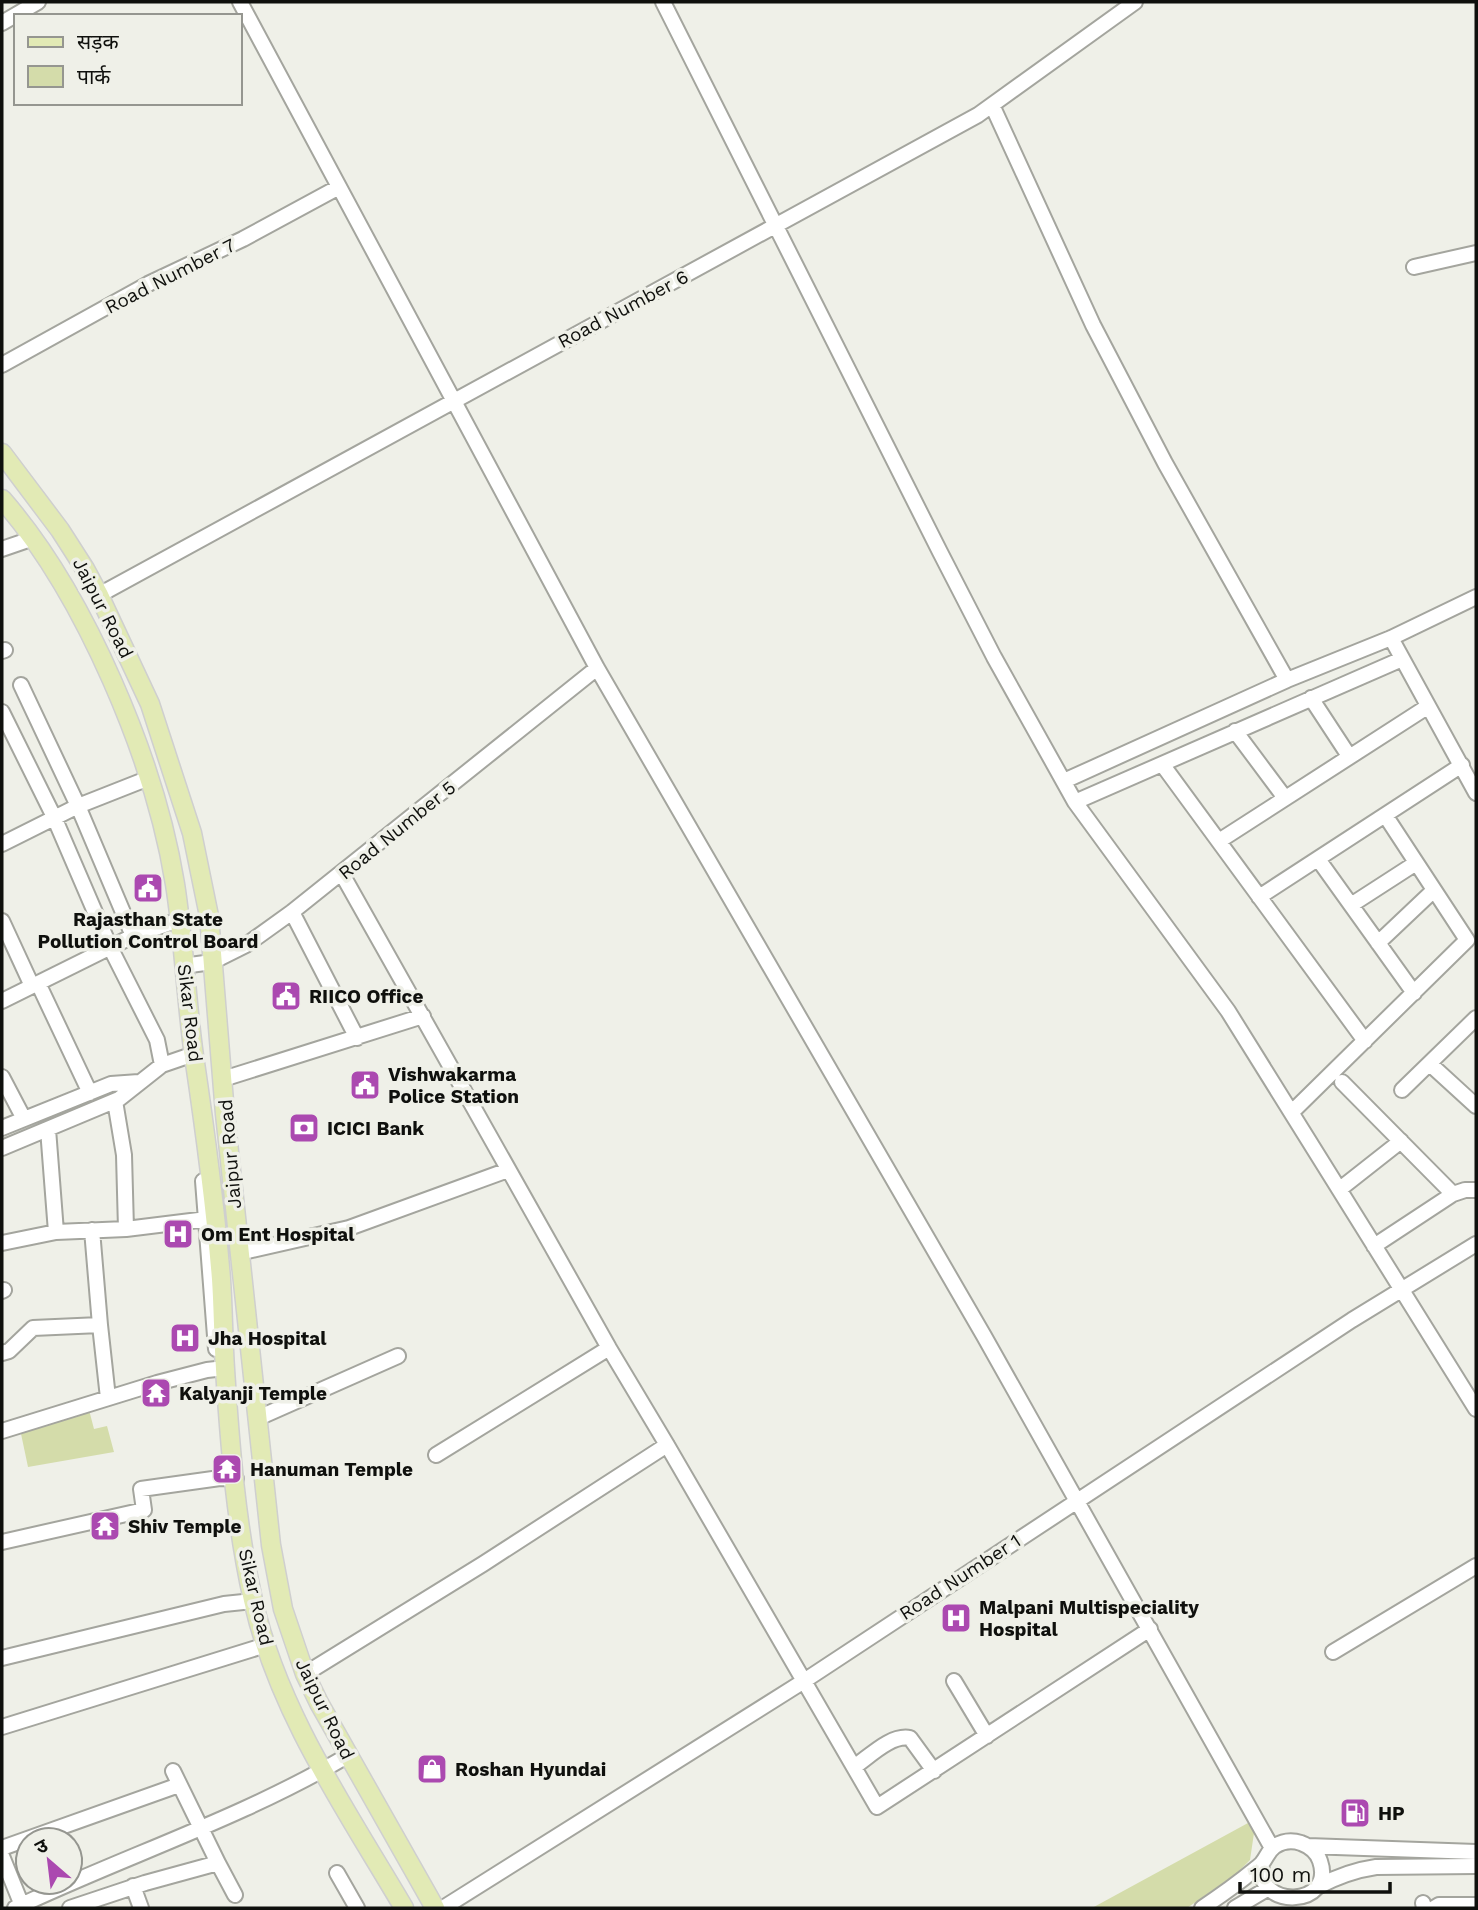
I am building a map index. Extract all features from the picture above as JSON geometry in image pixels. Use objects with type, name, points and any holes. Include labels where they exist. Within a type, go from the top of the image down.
[{"type":"main road","name":"Jaipur Road","points":[[2,453],[60,530],[99,595],[150,704],[179,789],[209,916],[239,1253],[262,1472],[278,1588],[305,1674],[347,1756],[435,1908]]},
{"type":"main road","name":"Sikar Road","points":[[2,499],[34,538],[57,575],[115,688],[149,778],[163,826],[175,885],[183,966],[202,1101],[211,1219],[221,1281],[221,1368],[232,1479],[250,1601],[263,1646],[319,1772],[397,1907]]},
{"type":"street","points":[[17,14],[38,2]]},
{"type":"street","points":[[240,2],[597,668],[984,1336],[1272,1848]]},
{"type":"street","points":[[663,2],[958,587],[1075,802],[1228,1011],[1476,1409]]},
{"type":"street","name":"Road Number 6","points":[[99,595],[978,116],[1135,2]]},
{"type":"street","points":[[992,105],[1093,325],[1165,463],[1287,680]]},
{"type":"street","name":"Road Number 7","points":[[2,366],[148,284],[243,239],[339,187]]},
{"type":"street","points":[[1414,267],[1476,253]]},
{"type":"street","points":[[2,549],[34,538]]},
{"type":"street","points":[[1064,780],[1287,680],[1391,638],[1476,597]]},
{"type":"street","points":[[1391,638],[1476,793]]},
{"type":"street","points":[[1075,802],[1402,659]]},
{"type":"street","name":"Road Number 5","points":[[183,966],[212,962],[246,945],[292,912],[597,668]]},
{"type":"street","points":[[20,685],[78,806],[133,936]]},
{"type":"street","points":[[1311,698],[1349,757]]},
{"type":"street","points":[[1219,841],[1427,707]]},
{"type":"street","points":[[3,716],[54,817],[110,947],[157,1040],[162,1065]]},
{"type":"street","points":[[1236,731],[1285,797]]},
{"type":"street","points":[[1162,764],[1365,1041]]},
{"type":"street","points":[[1259,897],[1462,765]]},
{"type":"street","points":[[2,844],[78,806],[149,778]]},
{"type":"street","points":[[1292,1112],[1467,940],[1385,815]]},
{"type":"street","points":[[1318,859],[1413,993]]},
{"type":"street","points":[[1351,905],[1416,863]]},
{"type":"street","points":[[342,874],[609,1348],[877,1807],[1150,1629]]},
{"type":"street","points":[[1378,943],[1434,890]]},
{"type":"street","points":[[292,912],[357,1038]]},
{"type":"street","points":[[2,1001],[133,936],[179,920]]},
{"type":"street","points":[[2,921],[90,1093]]},
{"type":"street","points":[[223,1079],[423,1016]]},
{"type":"street","points":[[1402,1090],[1476,1018]]},
{"type":"street","points":[[2,1148],[115,1101],[162,1065],[194,1054]]},
{"type":"street","points":[[1430,1064],[1476,1106]]},
{"type":"street","points":[[2,1077],[33,1135]]},
{"type":"street","points":[[2,1128],[111,1084],[139,1082]]},
{"type":"street","points":[[1342,1082],[1453,1194]]},
{"type":"street","points":[[115,1101],[124,1155],[126,1229]]},
{"type":"street","points":[[48,1129],[57,1233]]},
{"type":"street","points":[[1340,1189],[1401,1141]]},
{"type":"street","points":[[239,1253],[349,1228],[508,1170]]},
{"type":"street","points":[[1374,1246],[1453,1194],[1476,1190]]},
{"type":"street","points":[[2,1244],[57,1233],[126,1229],[211,1219]]},
{"type":"street","points":[[92,1230],[107,1398]]},
{"type":"street","name":"Road Number 1","points":[[443,1908],[804,1681],[1352,1320],[1476,1244]]},
{"type":"street","points":[[2,1353],[9,1351],[33,1328],[100,1325]]},
{"type":"street","points":[[436,1455],[609,1348]]},
{"type":"street","points":[[258,1418],[398,1356]]},
{"type":"street","points":[[2,1431],[107,1398],[221,1368]]},
{"type":"street","points":[[305,1674],[667,1445]]},
{"type":"street","points":[[2,1542],[144,1510],[141,1489],[220,1478],[232,1479]]},
{"type":"street","points":[[1333,1652],[1476,1566]]},
{"type":"street","points":[[2,1658],[224,1604],[250,1601]]},
{"type":"street","points":[[2,1727],[263,1646]]},
{"type":"street","points":[[954,1681],[987,1736]]},
{"type":"street","points":[[853,1767],[892,1741],[904,1737],[910,1738],[934,1771]]},
{"type":"street","points":[[2,1856],[20,1907],[201,1828],[347,1756]]},
{"type":"street","points":[[2,1848],[176,1778],[235,1895]]},
{"type":"street","points":[[1202,1908],[1262,1864],[1272,1848],[1290,1841],[1308,1846],[1476,1852]]},
{"type":"street","points":[[1308,1846],[1318,1856],[1322,1868],[1317,1887]]},
{"type":"street","points":[[75,1907],[133,1886],[218,1863]]},
{"type":"street","points":[[1262,1864],[1262,1877],[1273,1898]]},
{"type":"street","points":[[1235,1908],[1273,1898],[1296,1905],[1331,1879],[1376,1867],[1476,1866]]},
{"type":"street","points":[[337,1873],[357,1908]]},
{"type":"street","points":[[133,1886],[141,1908]]},
{"type":"street","points":[[1427,1907],[1476,1905]]},
{"type":"green space","points":[[88,1406],[94,1429],[107,1426],[114,1452],[28,1467],[20,1429]]},
{"type":"green space","points":[[1248,1823],[1254,1833],[1250,1860],[1236,1874],[1187,1908],[1092,1908]]},
{"type":"place","name":"Rajasthan State Pollution Control Board","points":[[148,888]]},
{"type":"place","name":"RIICO Office","points":[[286,996]]},
{"type":"place","name":"Vishwakarma Police Station","points":[[365,1085]]},
{"type":"place","name":"ICICI Bank","points":[[304,1128]]},
{"type":"place","name":"Om Ent Hospital","points":[[178,1234]]},
{"type":"place","name":"Jha Hospital","points":[[185,1338]]},
{"type":"place","name":"Kalyanji Temple","points":[[156,1393]]},
{"type":"place","name":"Hanuman Temple","points":[[227,1469]]},
{"type":"place","name":"Shiv Temple","points":[[105,1526]]},
{"type":"place","name":"Malpani Multispeciality Hospital","points":[[956,1618]]},
{"type":"place","name":"Roshan Hyundai","points":[[432,1769]]},
{"type":"place","name":"HP","points":[[1355,1813]]}]
